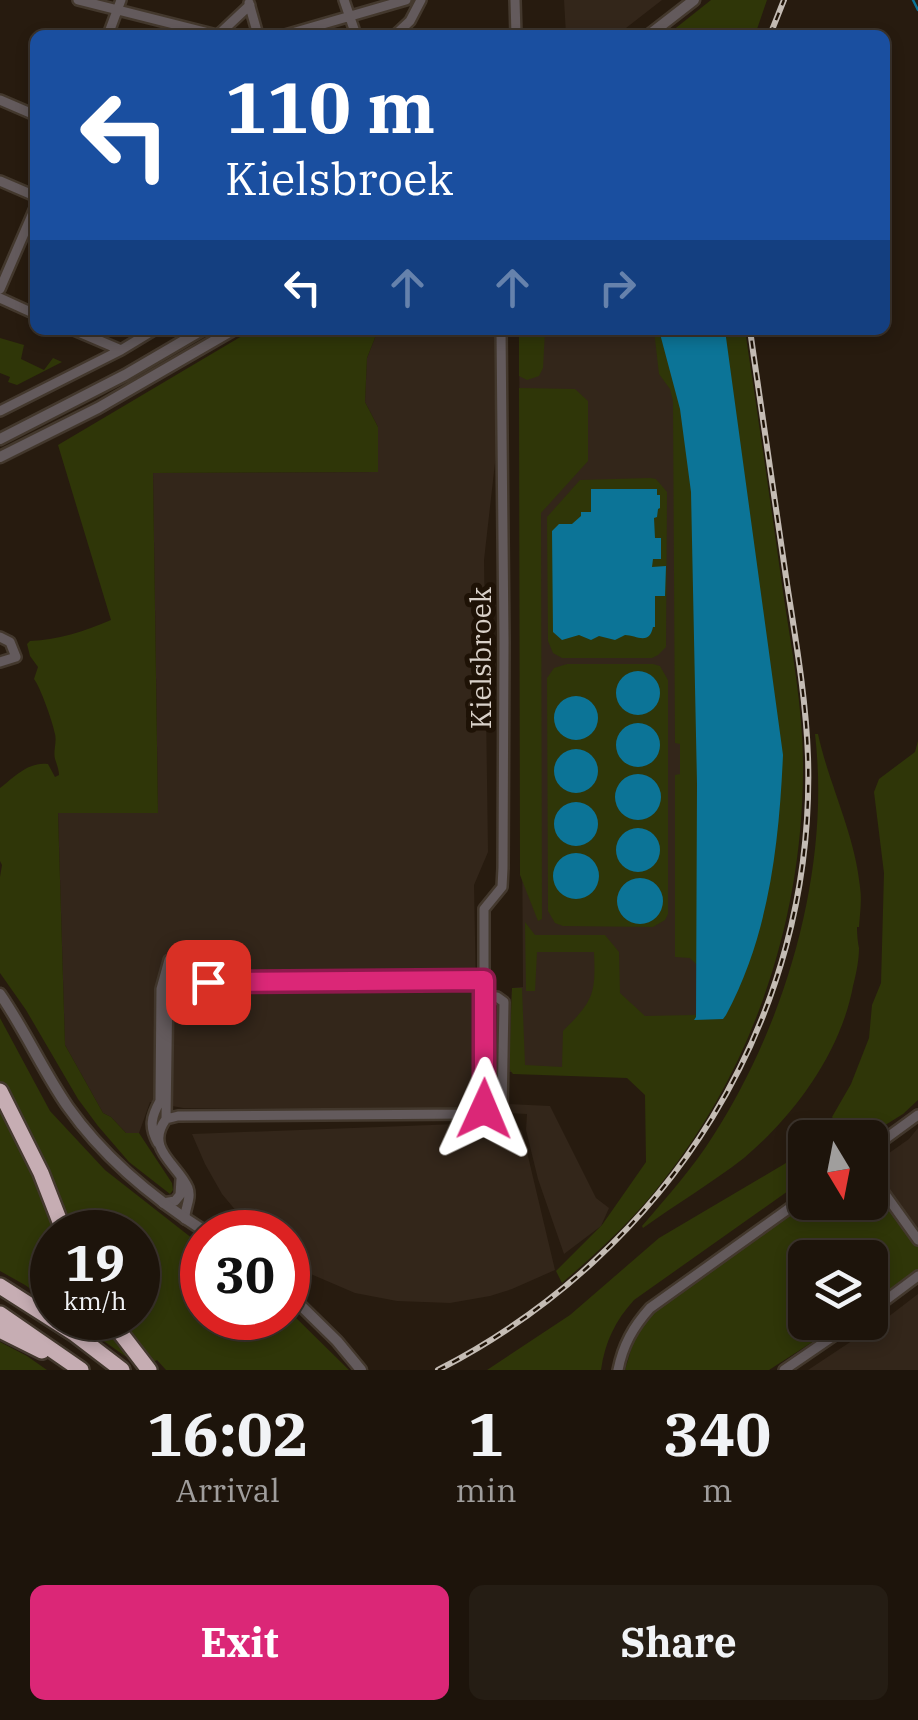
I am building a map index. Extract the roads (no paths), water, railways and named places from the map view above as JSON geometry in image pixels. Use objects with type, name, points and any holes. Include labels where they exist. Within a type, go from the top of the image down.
[{"type":"highway","points":[[0,1077],[34,1146],[41,1173]]},
{"type":"highway","points":[[0,1090],[55,1210]]},
{"type":"highway","points":[[0,1286],[122,1370]]},
{"type":"highway","points":[[0,1314],[77,1367]]},
{"type":"highway","points":[[0,1330],[77,1367]]},
{"type":"highway","points":[[126,1340],[149,1370]]},
{"type":"street","points":[[78,0],[196,30]]},
{"type":"street","points":[[110,30],[121,0]]},
{"type":"street","points":[[344,0],[354,30]]},
{"type":"street","points":[[302,30],[406,0]]},
{"type":"street","points":[[400,30],[421,0]]},
{"type":"street","points":[[514,0],[516,30]]},
{"type":"street","points":[[655,30],[694,0]]},
{"type":"street","points":[[222,30],[249,3],[257,30]]},
{"type":"street","points":[[0,100],[30,114]]},
{"type":"street","points":[[0,181],[30,194]]},
{"type":"street","points":[[0,289],[30,220]]},
{"type":"street","points":[[0,298],[30,309]]},
{"type":"street","points":[[86,335],[121,350]]},
{"type":"street","points":[[0,411],[146,335]]},
{"type":"street","points":[[0,439],[193,335]]},
{"type":"street","points":[[0,457],[98,408],[224,335]]},
{"type":"street","name":"Kielsbroek","points":[[166,1120],[178,1116],[455,1114],[484,1109],[484,909],[502,887],[503,868],[501,335]]},
{"type":"street","points":[[0,637],[10,642],[16,657],[0,662]]},
{"type":"street","points":[[169,960],[160,1101],[152,1114],[150,1130],[188,1187],[190,1196],[177,1209]]},
{"type":"street","points":[[165,986],[484,980]]},
{"type":"street","points":[[162,1150],[158,1132],[166,1120],[165,986]]},
{"type":"street","points":[[0,994],[72,1112],[114,1160],[180,1211]]},
{"type":"street","points":[[484,997],[497,997],[504,1002],[502,1111]]},
{"type":"street","points":[[152,1114],[166,1120]]},
{"type":"street","points":[[888,1137],[918,1115]]},
{"type":"street","points":[[888,1199],[918,1240]]},
{"type":"street","points":[[618,1370],[628,1339],[650,1308],[788,1209]]},
{"type":"street","points":[[888,1298],[918,1276]]},
{"type":"street","points":[[310,1313],[360,1370]]},
{"type":"street","points":[[784,1370],[828,1340]]},
{"type":"water","points":[[660,335],[726,335],[783,755],[775,855],[762,921],[741,985],[723,1019],[694,1020],[697,784],[691,492],[680,409]]},
{"type":"water","points":[[591,489],[657,489],[660,495],[660,508],[654,518],[655,538],[661,538],[661,559],[653,559],[652,567],[666,566],[665,596],[655,596],[655,627],[645,638],[625,635],[615,640],[599,636],[591,640],[579,635],[562,640],[553,632],[552,531],[559,524],[572,524],[581,512],[591,512]]},
{"type":"water","points":[[638,671],[654,677],[660,693],[654,709],[638,715],[622,709],[616,693],[622,677]]},
{"type":"water","points":[[576,696],[592,702],[598,718],[592,734],[576,740],[560,734],[554,718],[560,702]]},
{"type":"water","points":[[638,723],[654,729],[660,745],[654,761],[638,767],[622,761],[616,745],[622,729]]},
{"type":"water","points":[[576,749],[592,755],[598,771],[592,787],[576,793],[560,787],[554,771],[560,755]]},
{"type":"water","points":[[638,774],[654,781],[661,797],[654,813],[638,820],[622,813],[615,797],[622,781]]},
{"type":"water","points":[[576,802],[592,808],[598,824],[592,840],[576,846],[560,840],[554,824],[560,808]]},
{"type":"water","points":[[638,828],[654,834],[660,850],[654,866],[638,872],[622,866],[616,850],[622,834]]},
{"type":"water","points":[[576,853],[592,860],[599,876],[592,892],[576,899],[560,892],[553,876],[560,860]]},
{"type":"water","points":[[640,878],[656,885],[663,901],[656,917],[640,924],[624,917],[617,901],[624,885]]},
{"type":"waterway","points":[[913,0],[918,10]]},
{"type":"railway","points":[[772,30],[784,0]]},
{"type":"railway","points":[[438,1370],[520,1321],[594,1261],[658,1193],[712,1118],[755,1035],[786,947],[804,854],[807,735],[751,335]]}]
